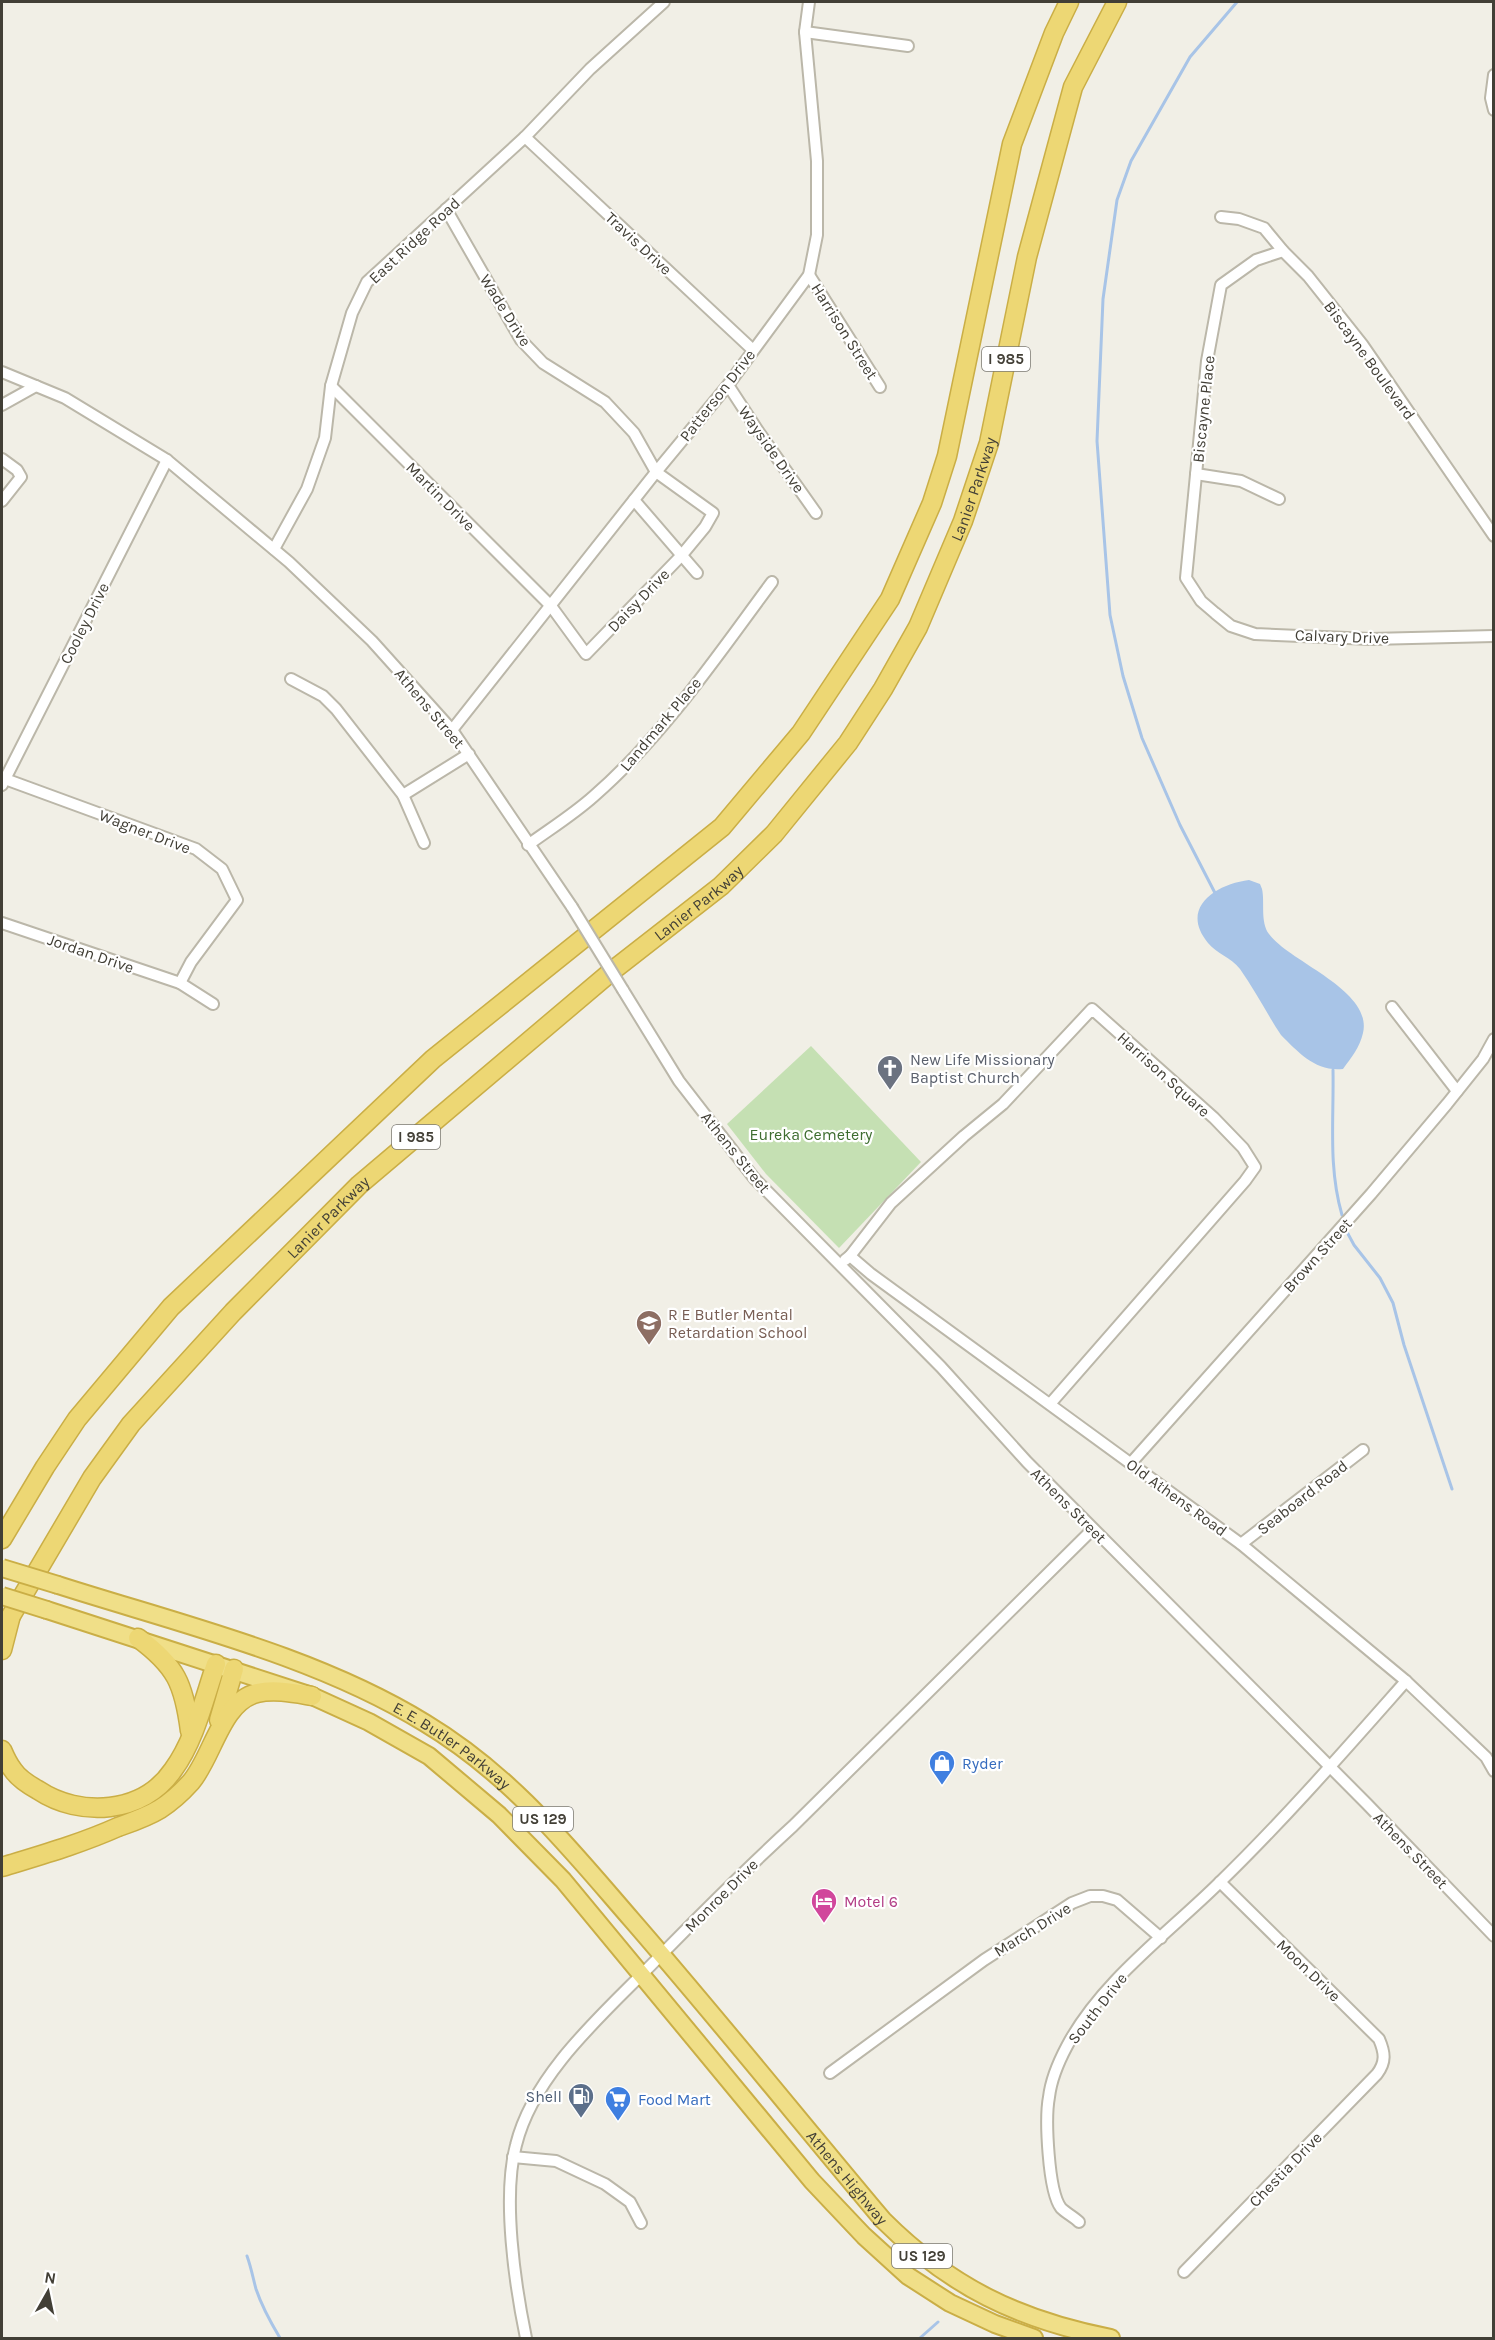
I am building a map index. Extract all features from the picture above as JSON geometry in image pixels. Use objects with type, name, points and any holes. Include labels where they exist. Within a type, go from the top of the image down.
[{"type":"highway","name":"Lanier Parkway","points":[[2,1539],[77,1419],[171,1307],[432,1059],[722,827],[801,733],[890,599],[932,503],[947,456],[1012,144],[1053,33],[1070,2]]},
{"type":"highway","name":"Lanier Parkway","points":[[2,1630],[92,1478],[131,1424],[233,1312],[359,1185],[612,971],[721,886],[774,834],[848,743],[883,690],[918,627],[963,521],[989,443],[1027,257],[1073,87],[1117,2]]},
{"type":"highway","name":"E. E. Butler Parkway","points":[[2,1568],[225,1638],[340,1679],[424,1722],[462,1747],[519,1794],[550,1827],[662,1955],[782,2100]]},
{"type":"highway","name":"E. E. Butler Parkway","points":[[2,1596],[312,1696],[389,1732],[440,1765],[499,1815],[563,1880],[761,2118]]},
{"type":"highway","points":[[2,1650],[12,1615]]},
{"type":"highway","points":[[138,1638],[163,1658],[174,1671],[186,1704],[190,1736]]},
{"type":"highway","points":[[213,1745],[225,1667],[225,1638]]},
{"type":"highway","points":[[2,1750],[14,1773],[53,1801],[76,1807],[99,1809],[131,1802],[155,1790],[173,1771],[225,1667],[242,1644]]},
{"type":"highway","points":[[2,1867],[81,1843],[170,1802],[192,1781],[231,1710],[243,1699],[257,1693],[275,1691],[312,1696]]},
{"type":"highway","name":"Athens Highway","points":[[782,2100],[883,2220],[936,2267],[1003,2306],[1055,2325],[1111,2338]]},
{"type":"highway","name":"Athens Highway","points":[[761,2118],[819,2189],[864,2236],[908,2276],[950,2303],[994,2324],[1034,2338]]},
{"type":"street","name":"East Ridge Road","points":[[274,549],[307,489],[325,438],[331,386],[352,314],[367,282],[525,137],[590,69],[664,2]]},
{"type":"street","name":"Patterson Drive","points":[[452,730],[656,472],[728,385],[809,275],[817,235],[818,161],[805,32],[808,2]]},
{"type":"street","points":[[805,32],[908,46]]},
{"type":"street","points":[[1494,75],[1491,98],[1494,110]]},
{"type":"street","name":"Travis Drive","points":[[525,137],[753,350]]},
{"type":"street","name":"Wade Drive","points":[[446,209],[521,340],[543,363],[605,402],[634,433],[656,472]]},
{"type":"street","name":"Biscayne Boulevard","points":[[1221,217],[1239,219],[1264,228],[1308,276],[1362,344],[1494,536]]},
{"type":"street","name":"Biscayne Place","points":[[1201,601],[1186,578],[1207,361],[1221,285],[1256,260],[1283,251]]},
{"type":"street","name":"Harrison Street","points":[[809,275],[880,387]]},
{"type":"street","name":"Athens Street","points":[[2,372],[65,398],[167,460],[274,549],[372,641],[452,730],[572,907],[679,1081],[754,1178],[941,1366],[1027,1462],[1494,1936]]},
{"type":"street","name":"Wayside Drive","points":[[728,385],[816,513]]},
{"type":"street","points":[[2,405],[36,386]]},
{"type":"street","name":"Martin Drive","points":[[331,386],[551,606]]},
{"type":"street","points":[[2,459],[17,470],[21,477],[2,501]]},
{"type":"street","name":"Cooley Drive","points":[[3,782],[167,460]]},
{"type":"street","points":[[656,472],[713,513],[705,527],[681,556],[697,573]]},
{"type":"street","points":[[1196,474],[1241,482],[1279,499]]},
{"type":"street","name":"Daisy Drive","points":[[551,606],[586,654],[681,556],[634,500]]},
{"type":"street","name":"Landmark Place","points":[[528,845],[593,797],[642,750],[772,582]]},
{"type":"street","name":"Calvary Drive","points":[[1201,601],[1231,626],[1255,634],[1371,639],[1494,636]]},
{"type":"street","points":[[291,679],[323,696],[336,709],[403,795],[424,843]]},
{"type":"street","points":[[403,795],[469,754]]},
{"type":"street","name":"Wagner Drive","points":[[3,782],[196,849],[222,869],[237,900],[191,962],[180,983]]},
{"type":"street","name":"Jordan Drive","points":[[2,923],[180,983],[213,1004]]},
{"type":"street","points":[[1392,1007],[1457,1091]]},
{"type":"street","name":"Harrison Square","points":[[850,1256],[891,1203],[964,1136],[1003,1104],[1092,1009],[1214,1118],[1243,1148],[1255,1167],[1050,1404]]},
{"type":"street","name":"Brown Street","points":[[1131,1463],[1371,1194],[1483,1059],[1494,1039]]},
{"type":"street","points":[[839,1265],[850,1256]]},
{"type":"street","name":"Old Athens Road","points":[[850,1256],[871,1274],[1241,1544],[1490,1753],[1494,1771]]},
{"type":"street","name":"Seaboard Road","points":[[1241,1544],[1363,1450]]},
{"type":"street","name":"Monroe Drive","points":[[526,2338],[513,2242],[510,2185],[513,2157],[526,2116],[556,2068],[593,2025],[743,1872],[793,1826],[1093,1529]]},
{"type":"street","points":[[1161,1938],[1220,1882],[1330,1768],[1406,1681]]},
{"type":"street","name":"Moon Drive","points":[[1220,1882],[1379,2039],[1384,2051],[1384,2065]]},
{"type":"street","name":"March Drive","points":[[830,2073],[984,1960],[1072,1904],[1090,1896],[1103,1896],[1117,1900],[1161,1938]]},
{"type":"street","name":"South Drive","points":[[1079,2222],[1061,2207],[1053,2191],[1050,2170],[1048,2097],[1067,2046],[1082,2022],[1135,1960],[1161,1938]]},
{"type":"street","name":"Chestia Drive","points":[[1184,2272],[1384,2065]]},
{"type":"street","points":[[513,2157],[556,2161],[605,2184],[630,2202],[640,2223]]},
{"type":"green space","name":"Eureka Cemetery","points":[[811,1046],[921,1162],[839,1248],[766,1174],[727,1124]]},
{"type":"water","points":[[1249,880],[1260,884],[1262,889],[1264,918],[1269,934],[1279,945],[1343,990],[1355,1003],[1363,1018],[1362,1038],[1343,1069],[1333,1069],[1316,1064],[1294,1048],[1281,1035],[1240,969],[1212,947],[1200,930],[1198,919],[1205,900],[1214,892],[1225,887]]},
{"type":"waterway","points":[[1215,893],[1180,825],[1142,738],[1123,676],[1110,615],[1097,441],[1103,299],[1117,200],[1131,161],[1190,57],[1237,2]]},
{"type":"waterway","points":[[1333,1070],[1333,1161],[1342,1215]]},
{"type":"waterway","points":[[1347,1232],[1354,1245],[1380,1278],[1393,1303],[1404,1345],[1452,1489]]},
{"type":"waterway","points":[[247,2256],[258,2296],[280,2338]]},
{"type":"waterway","points":[[920,2338],[938,2322]]},
{"type":"place","name":"New Life Missionary Baptist Church","points":[[890,1091]]},
{"type":"place","name":"R E Butler Mental Retardation School","points":[[649,1346]]},
{"type":"place","name":"Ryder","points":[[942,1786]]},
{"type":"place","name":"Motel 6","points":[[824,1924]]},
{"type":"place","name":"Shell","points":[[581,2119]]},
{"type":"place","name":"Food Mart","points":[[618,2122]]}]
